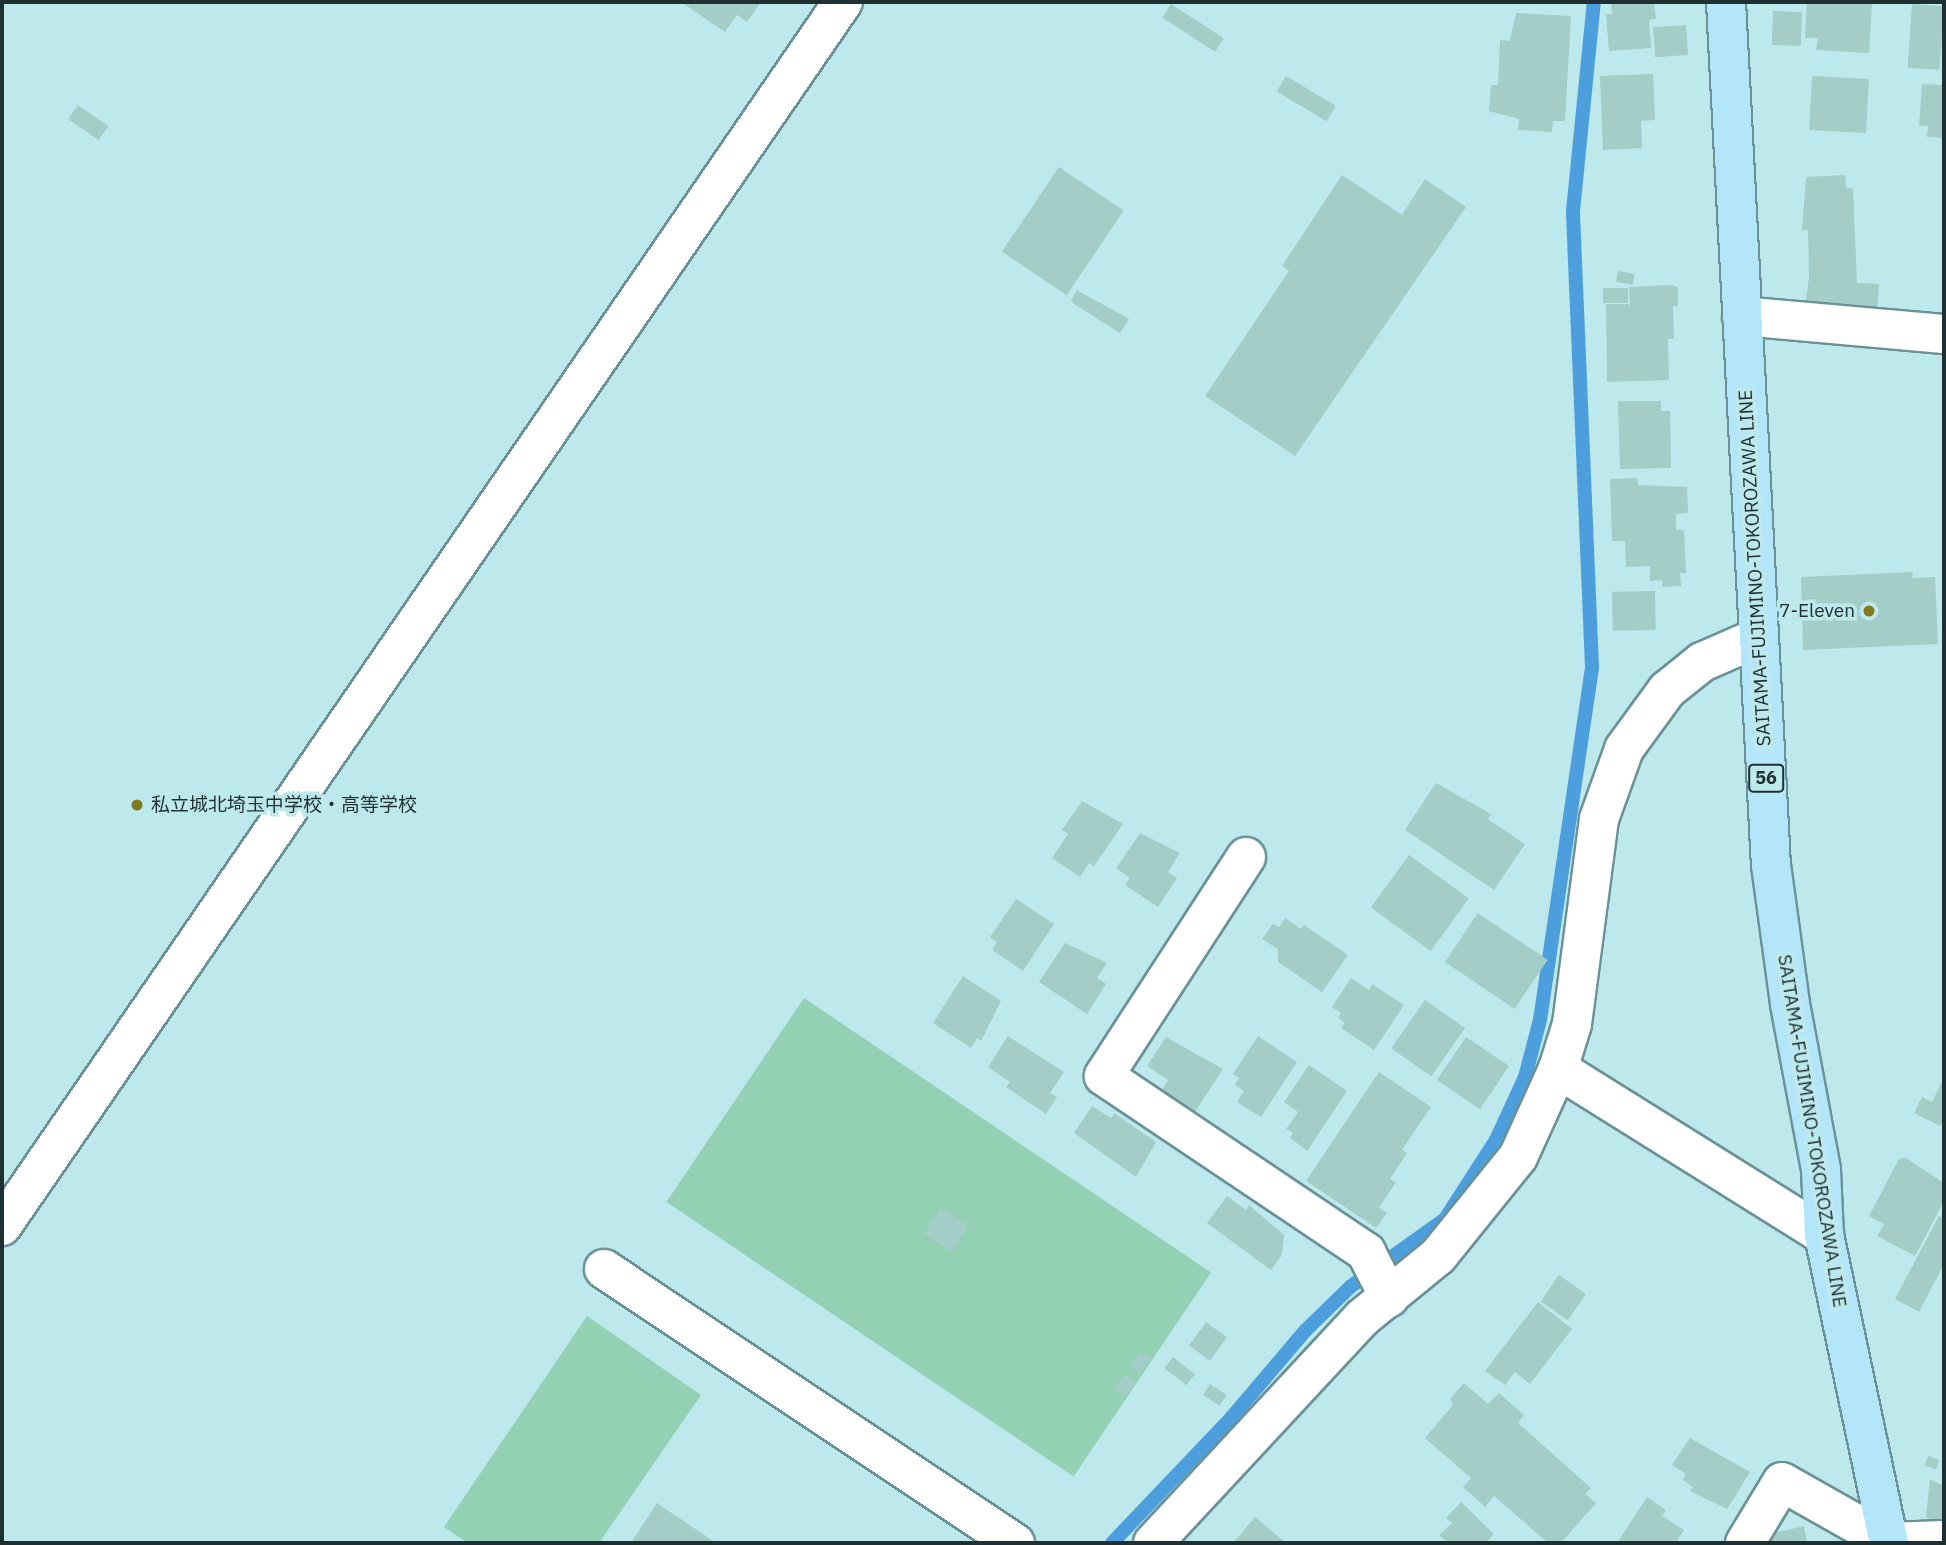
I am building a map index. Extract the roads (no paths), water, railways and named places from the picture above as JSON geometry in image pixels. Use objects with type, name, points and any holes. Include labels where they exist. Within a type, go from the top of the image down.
[{"type":"main road","name":"SAITAMA-FUJIMINO-TOKOROZAWA LINE","points":[[1726,2],[1757,638],[1772,865],[1790,1004],[1821,1170],[1824,1235],[1889,1542]]},
{"type":"street","points":[[2,1226],[843,2]]},
{"type":"street","points":[[1741,316],[1944,334]]},
{"type":"street","points":[[1163,1540],[1269,1415],[1389,1297],[1438,1256],[1518,1157],[1558,1069],[1572,1024],[1599,819],[1624,750],[1667,690],[1702,662],[1757,638]]},
{"type":"street","points":[[1246,857],[1104,1076],[1366,1252],[1389,1297]]},
{"type":"street","points":[[1558,1069],[1824,1235]]},
{"type":"street","points":[[604,1269],[1015,1543]]},
{"type":"street","points":[[1745,1543],[1782,1482],[1889,1542],[1944,1539]]},
{"type":"waterway","points":[[1112,1543],[1231,1418],[1306,1330],[1350,1287],[1445,1219],[1496,1140],[1525,1077],[1540,1020],[1592,667],[1573,211],[1594,2]]},
{"type":"place","name":"7-Eleven","points":[[1869,611]]},
{"type":"place","name":"私立城北埼玉中学校・高等学校","points":[[137,805]]}]
